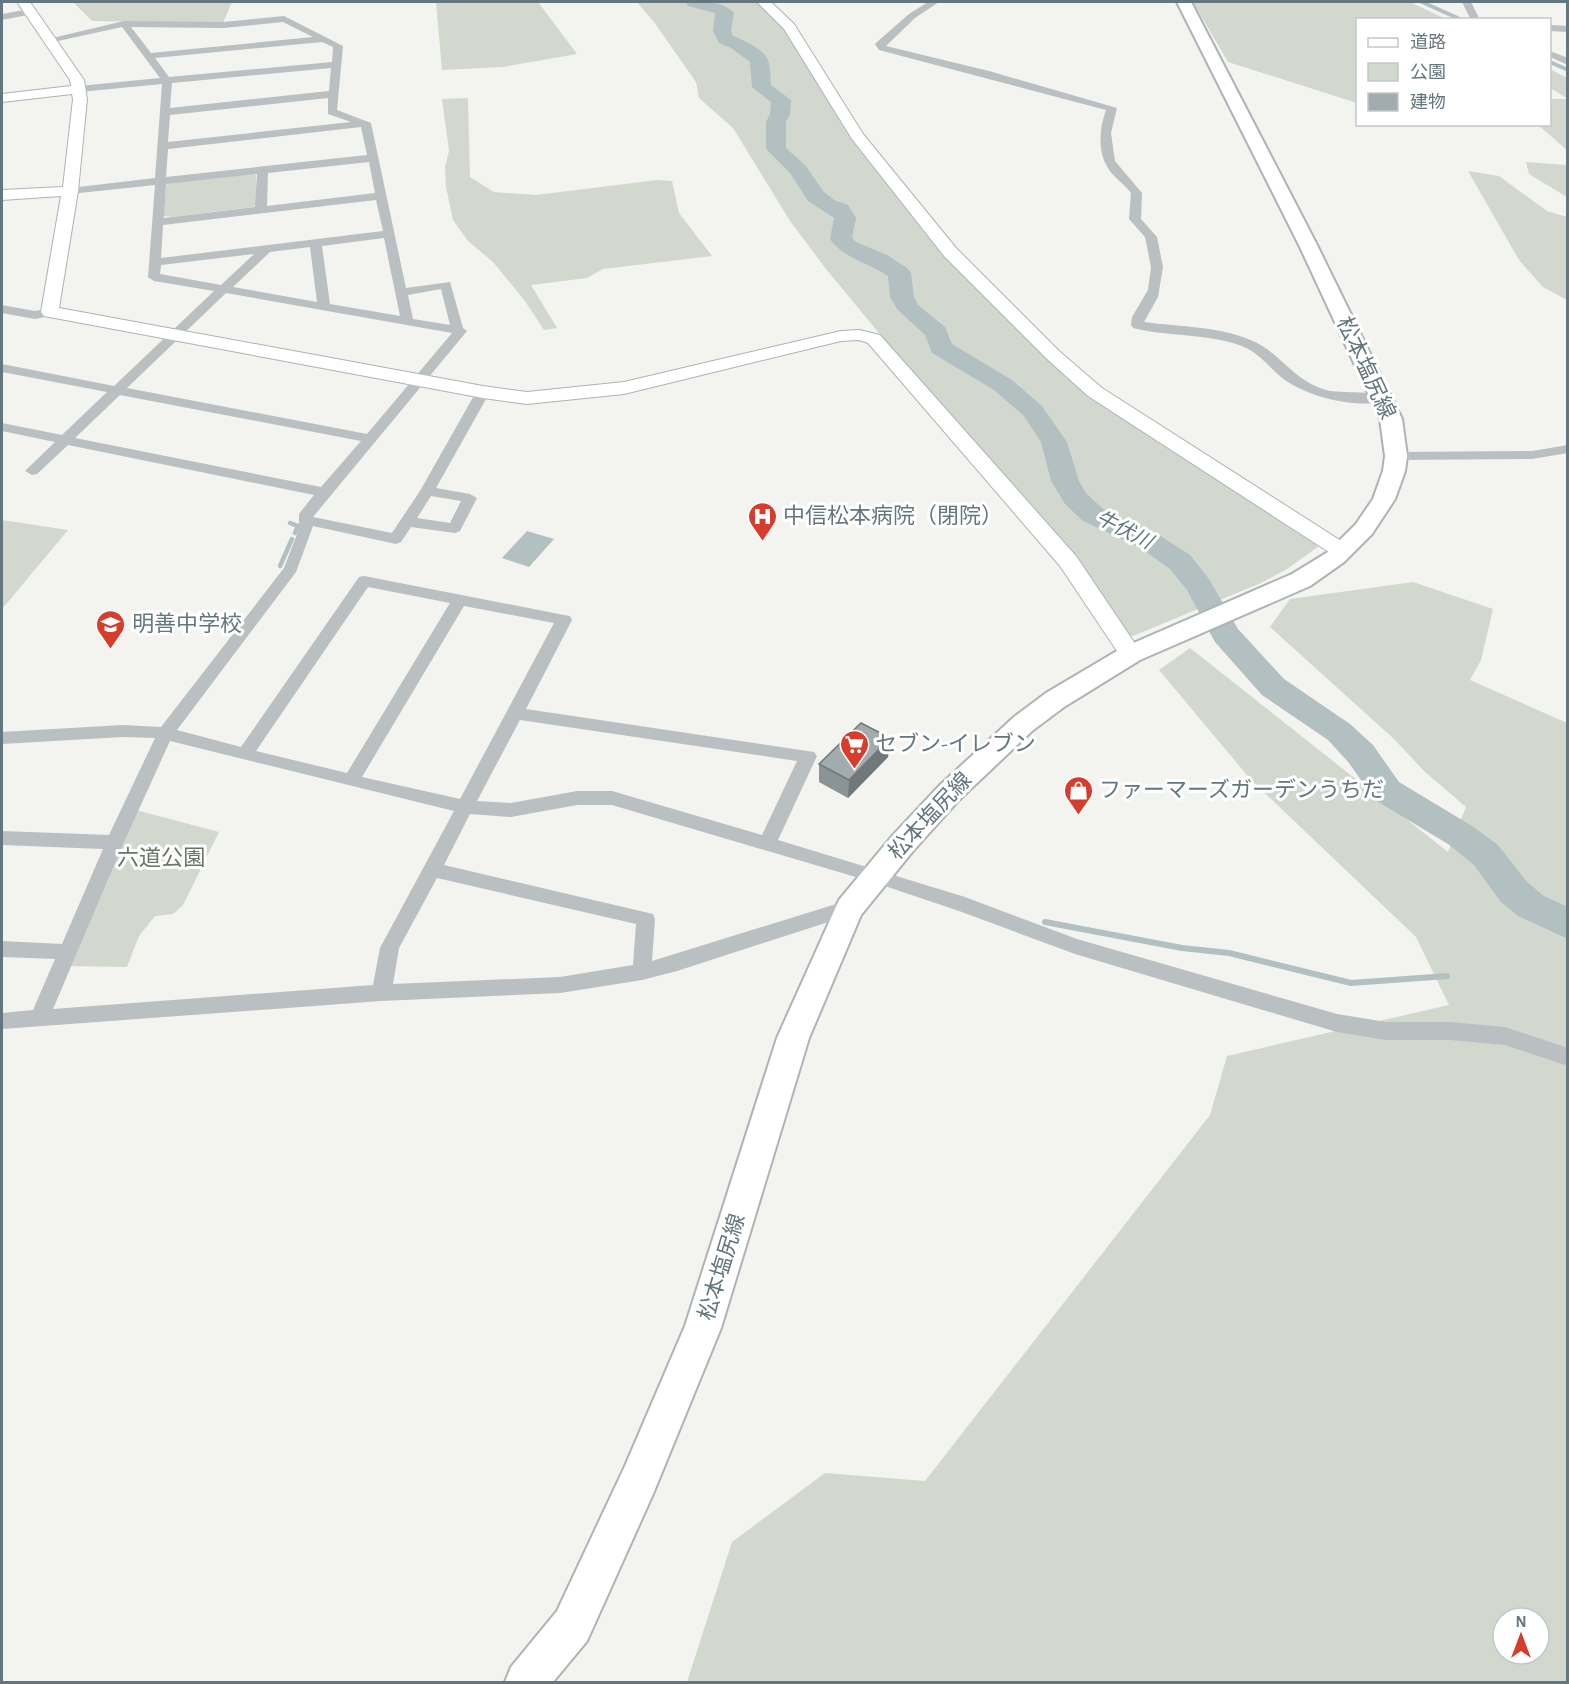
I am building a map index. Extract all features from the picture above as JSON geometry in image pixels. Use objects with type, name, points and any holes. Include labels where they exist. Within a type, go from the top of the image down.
[{"type":"main road","name":"松本塩尻線","points":[[526,1683],[572,1626],[639,1480],[699,1339],[793,1038],[849,908],[903,843],[949,793],[1023,724],[1083,681],[1140,650],[1301,580],[1339,554],[1364,529],[1384,500],[1394,471],[1395,436],[1382,398],[1303,235],[1184,2]]},
{"type":"street","points":[[764,2],[789,27],[857,136],[950,252],[1053,355],[1095,392],[1339,554]]},
{"type":"street","points":[[934,2],[912,16],[880,44],[882,48],[985,73],[1112,108],[1105,123],[1108,154],[1115,171],[1135,189],[1138,198],[1135,219],[1151,238],[1155,251],[1157,284],[1151,299],[1137,318],[1137,325],[1248,344],[1268,355],[1298,384],[1323,394],[1343,398],[1382,398]]},
{"type":"street","points":[[1467,2],[1475,18]]},
{"type":"street","points":[[2,17],[27,7],[76,80],[79,89],[80,99],[70,191],[50,312]]},
{"type":"street","points":[[49,40],[124,24],[224,25],[284,20],[338,46],[332,112],[366,123]]},
{"type":"street","points":[[124,24],[167,81],[154,277],[458,330]]},
{"type":"street","points":[[1551,28],[1568,29]]},
{"type":"street","points":[[150,56],[323,39]]},
{"type":"street","points":[[1551,54],[1568,62]]},
{"type":"street","points":[[2,98],[337,64]]},
{"type":"street","points":[[165,112],[333,94]]},
{"type":"street","points":[[164,146],[366,123]]},
{"type":"street","points":[[366,123],[406,321]]},
{"type":"street","points":[[2,195],[70,191],[373,158]]},
{"type":"street","points":[[261,209],[263,170]]},
{"type":"street","points":[[158,222],[381,196]]},
{"type":"street","points":[[155,262],[389,234]]},
{"type":"street","points":[[316,244],[324,306]]},
{"type":"street","points":[[32,471],[266,249]]},
{"type":"street","points":[[40,1017],[115,842],[165,734],[291,568],[306,514],[322,492],[460,331],[446,285],[401,292]]},
{"type":"street","points":[[2,309],[35,315],[50,312],[483,392],[527,398],[624,388],[841,336],[859,335],[874,339],[1068,561],[1140,650]]},
{"type":"street","points":[[2,368],[368,438]]},
{"type":"street","points":[[302,530],[396,539],[409,522],[483,392]]},
{"type":"street","points":[[2,427],[322,492]]},
{"type":"street","points":[[1395,456],[1532,455],[1568,449]]},
{"type":"street","points":[[409,522],[455,528],[471,498],[427,491]]},
{"type":"street","points":[[245,754],[364,581],[564,620],[390,948],[381,993]]},
{"type":"street","points":[[351,781],[460,600]]},
{"type":"street","points":[[515,712],[808,756],[768,843]]},
{"type":"street","points":[[2,738],[29,739],[142,731],[165,734],[464,807],[511,810],[577,798],[612,798],[876,876],[965,905],[1075,946],[1337,1023],[1386,1031],[1450,1031],[1506,1036],[1568,1057]]},
{"type":"street","points":[[2,838],[115,842]]},
{"type":"street","points":[[431,869],[646,919],[642,972]]},
{"type":"street","points":[[2,1021],[381,993],[560,985],[642,972],[849,908]]},
{"type":"street","points":[[2,949],[67,952]]},
{"type":"green space","points":[[73,2],[232,2],[223,23],[92,21]]},
{"type":"green space","points":[[436,2],[538,2],[577,54],[503,67],[442,70]]},
{"type":"green space","points":[[637,2],[756,2],[785,29],[847,133],[958,271],[1006,319],[1076,386],[1319,546],[1287,569],[1261,583],[1133,636],[1121,632],[1080,565],[1040,514],[930,395],[826,269],[790,221],[733,128],[699,98],[696,82],[654,22]]},
{"type":"green space","points":[[1193,2],[1410,2],[1444,18],[1356,18],[1356,103],[1228,62]]},
{"type":"green space","points":[[1551,70],[1567,78],[1567,98],[1551,89]]},
{"type":"green space","points":[[468,98],[470,177],[494,192],[536,195],[657,180],[672,181],[679,213],[712,256],[603,269],[587,278],[531,285],[557,328],[544,330],[525,301],[493,262],[468,241],[453,220],[446,187],[445,167],[449,151],[442,99]]},
{"type":"green space","points":[[1551,99],[1567,99],[1567,150],[1539,126],[1551,126]]},
{"type":"green space","points":[[1526,162],[1567,165],[1567,197],[1529,174]]},
{"type":"green space","points":[[1468,171],[1499,176],[1547,211],[1567,217],[1567,300],[1543,287],[1519,260]]},
{"type":"green space","points":[[256,175],[257,205],[253,207],[164,216],[166,185],[170,183]]},
{"type":"green space","points":[[2,520],[68,530],[2,609]]},
{"type":"green space","points":[[1413,582],[1493,609],[1481,660],[1470,680],[1567,723],[1567,1682],[687,1682],[732,1542],[825,1473],[925,1481],[1210,1115],[1227,1056],[1449,1005],[1416,937],[1252,781],[1159,670],[1190,648],[1448,852],[1466,807],[1424,771],[1394,739],[1270,627],[1290,599]]},
{"type":"green space","name":"六道公園","points":[[136,810],[219,832],[183,905],[173,914],[155,916],[139,936],[127,967],[71,966]]},
{"type":"shaded area","points":[[527,531],[554,539],[529,567],[502,558]]},
{"type":"building","points":[[861,723],[890,738],[849,780],[819,764]]},
{"type":"waterway","name":"牛伏川","points":[[694,2],[721,9],[725,13],[722,31],[725,39],[738,44],[759,60],[762,87],[781,100],[780,114],[776,122],[776,149],[798,170],[816,196],[826,204],[840,210],[845,218],[841,239],[848,247],[879,260],[899,273],[902,297],[909,309],[936,332],[941,348],[1003,385],[1033,411],[1054,442],[1065,481],[1075,498],[1093,515],[1149,541],[1180,562],[1199,586],[1226,635],[1273,687],[1339,732],[1361,754],[1387,791],[1460,835],[1486,855],[1514,892],[1531,906],[1568,924]]},
{"type":"waterway","points":[[1422,2],[1458,18]]},
{"type":"waterway","points":[[1551,62],[1568,70]]},
{"type":"waterway","points":[[290,523],[298,526],[295,533]]},
{"type":"waterway","points":[[280,566],[292,539]]},
{"type":"waterway","points":[[1045,922],[1182,948],[1229,953],[1351,983],[1447,976]]},
{"type":"place","name":"中信松本病院（閉院）","points":[[762,542]]},
{"type":"place","name":"明善中学校","points":[[111,650]]},
{"type":"place","name":"セブン-イレブン","points":[[854,770]]},
{"type":"place","name":"ファーマーズガーデンうちだ","points":[[1078,816]]}]
